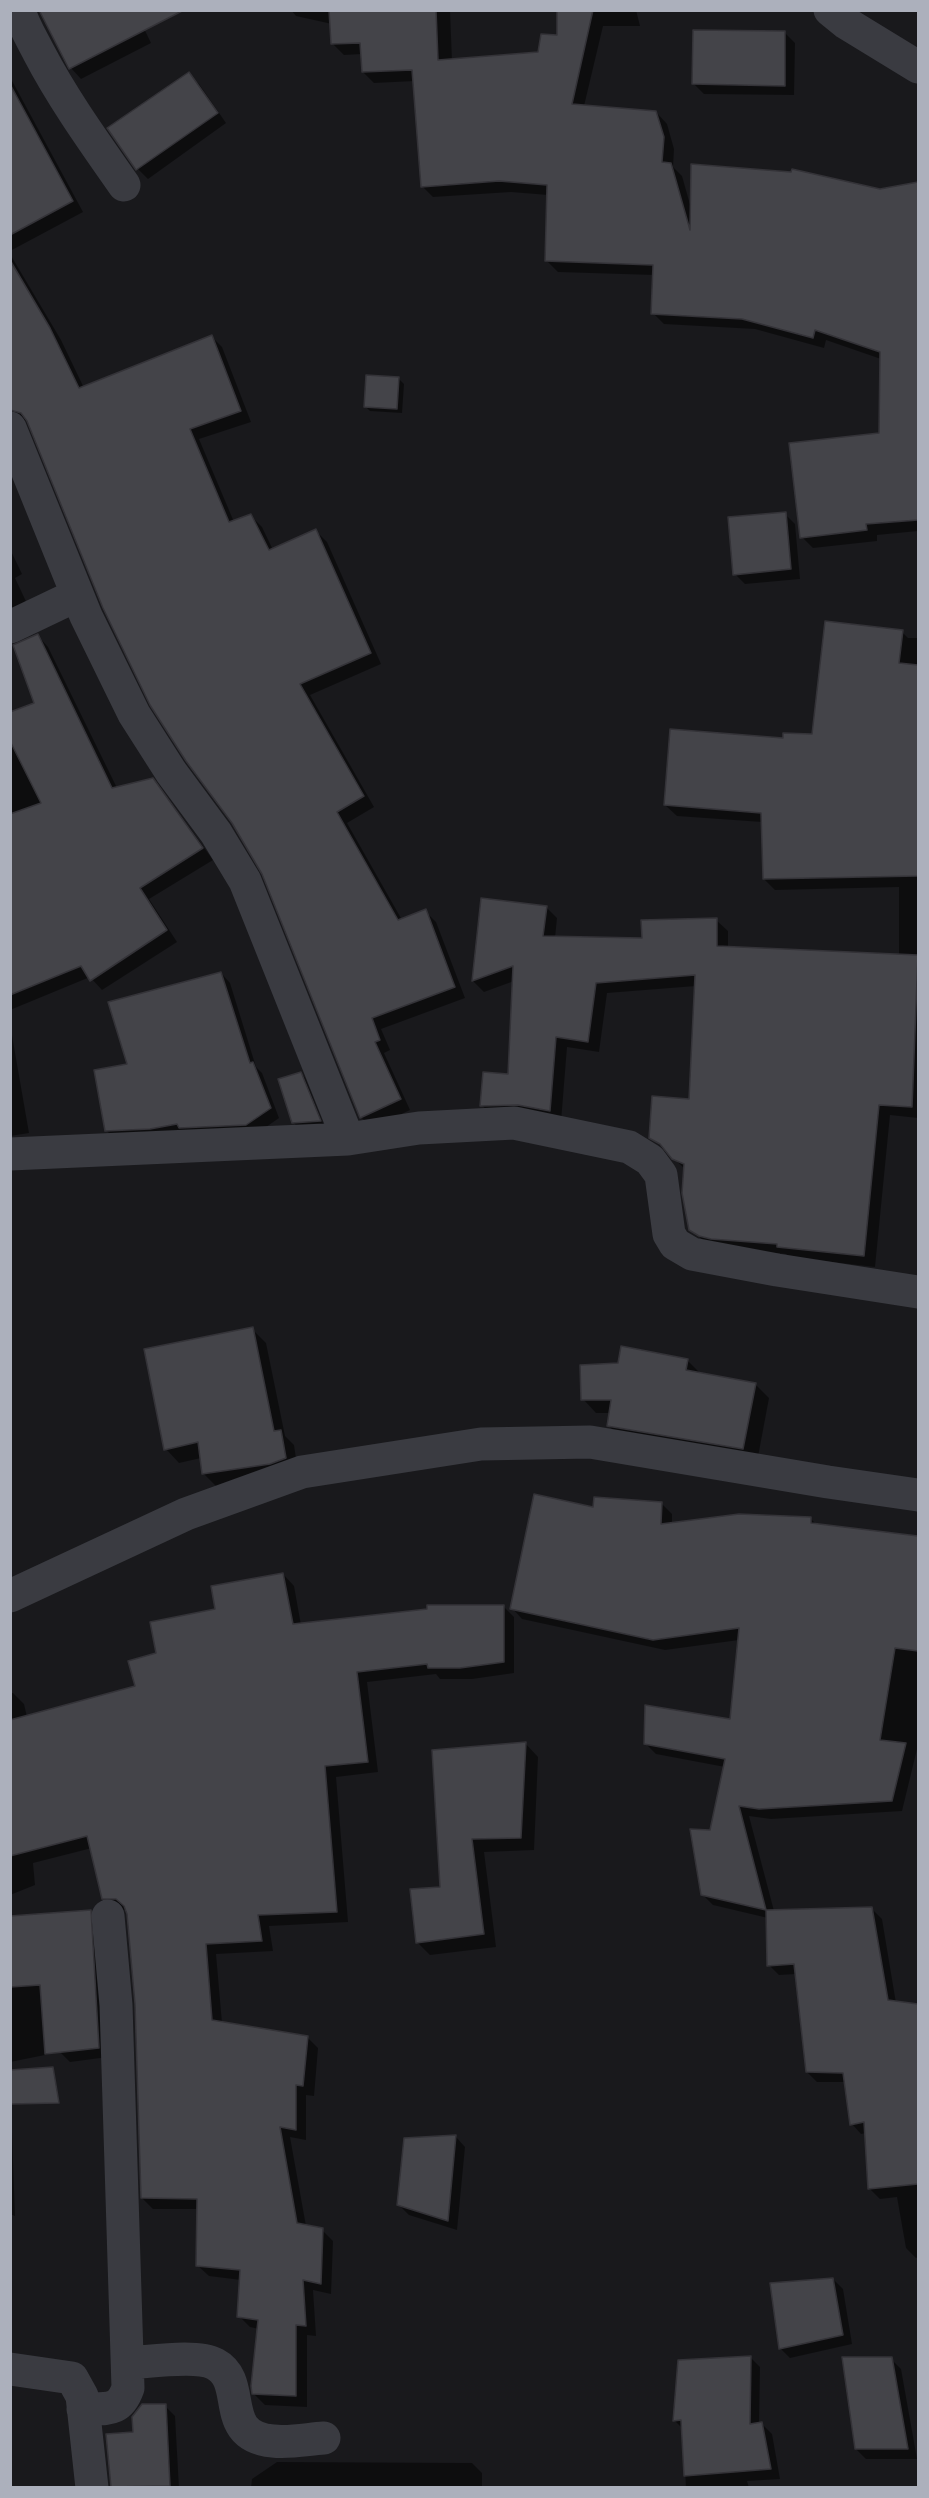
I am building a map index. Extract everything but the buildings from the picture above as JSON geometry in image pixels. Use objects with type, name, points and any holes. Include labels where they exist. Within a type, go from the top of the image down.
[{"type":"street","points":[[19,10],[46,68],[89,136],[124,185]]},
{"type":"street","points":[[830,10],[846,23],[918,67]]},
{"type":"street","points":[[10,428],[77,594],[134,714],[171,772],[216,833],[245,880],[348,1139]]},
{"type":"street","points":[[10,627],[77,594]]},
{"type":"street","points":[[10,1154],[348,1139],[419,1128],[514,1123],[629,1147],[650,1160],[661,1175],[669,1234],[675,1245],[692,1254],[918,1292]]},
{"type":"street","points":[[10,1596],[186,1514],[302,1472],[481,1444],[590,1442],[918,1495]]},
{"type":"street","points":[[83,2409],[116,2407],[123,2402],[128,2388],[116,2005],[108,1916]]},
{"type":"street","points":[[128,2363],[203,2359],[216,2364],[230,2379],[240,2425],[250,2433],[272,2441],[324,2438]]},
{"type":"street","points":[[10,2369],[72,2378],[82,2396],[93,2487]]}]
